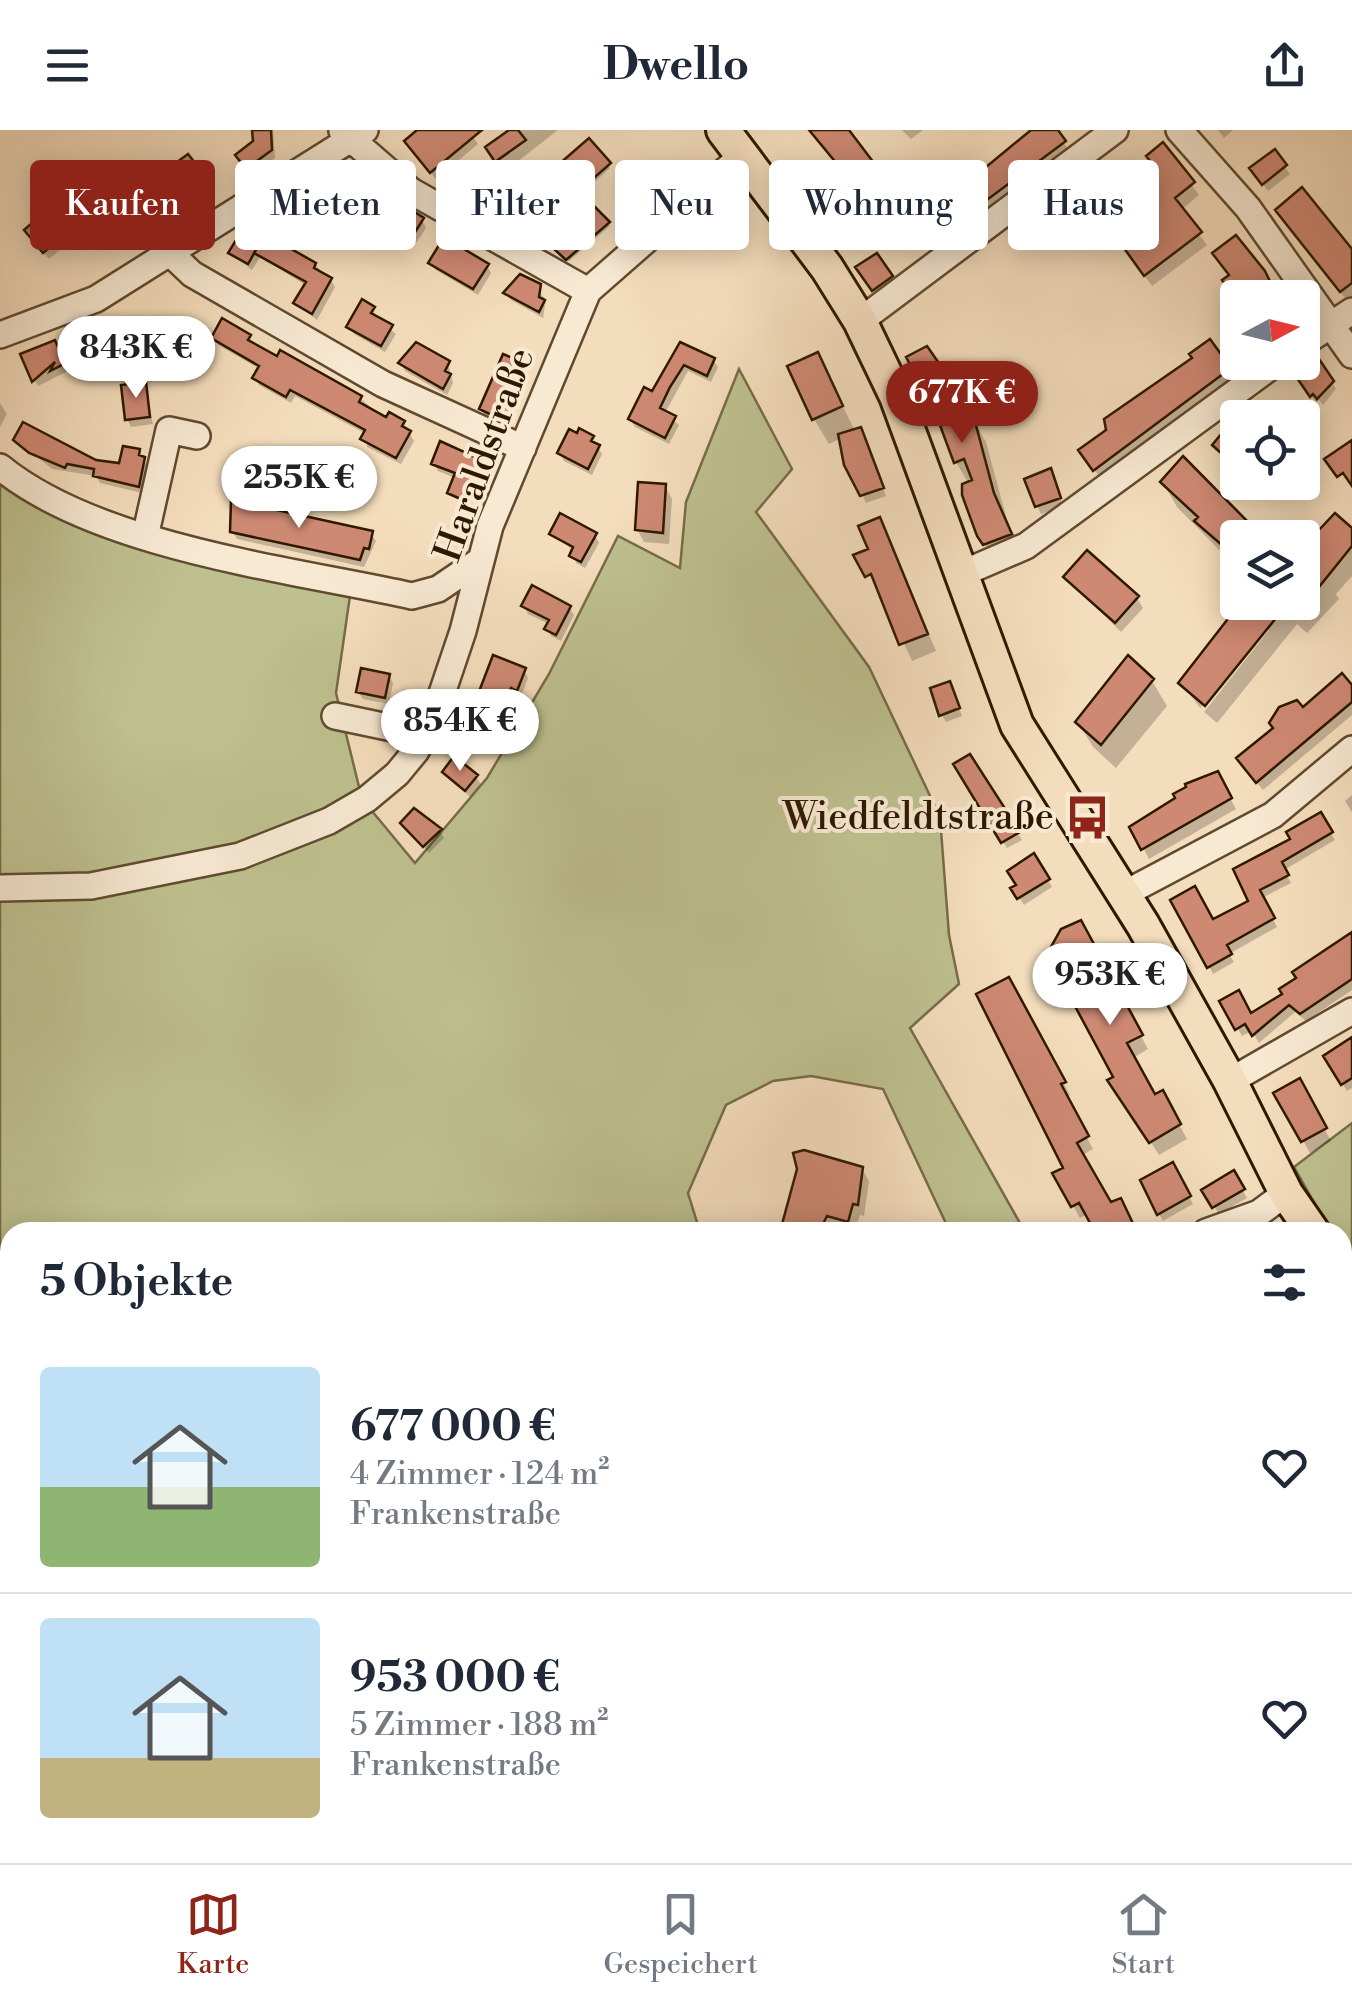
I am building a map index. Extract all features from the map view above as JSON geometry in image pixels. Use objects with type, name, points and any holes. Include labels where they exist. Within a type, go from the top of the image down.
[{"type":"main road","points":[[732,143],[827,268],[860,320],[896,396],[1017,725],[1124,894],[1305,1222]]},
{"type":"main road","points":[[1286,1193],[1287,1222]]},
{"type":"street","points":[[860,320],[1115,130]]},
{"type":"street","points":[[1178,130],[1342,317],[1352,355]]},
{"type":"street","points":[[0,335],[96,299],[352,134],[411,190],[588,291]]},
{"type":"street","name":"Haraldstraße","points":[[0,888],[91,886],[214,862],[290,839],[367,800],[397,774],[426,735],[463,631],[478,562],[588,291],[732,143]]},
{"type":"street","points":[[171,254],[192,274],[383,384],[522,448]]},
{"type":"street","points":[[1320,332],[1342,317]]},
{"type":"street","points":[[961,574],[1026,546],[1252,380]]},
{"type":"street","points":[[145,537],[170,430],[197,436]]},
{"type":"street","points":[[0,467],[82,514],[145,537],[412,596],[438,589],[478,562]]},
{"type":"street","points":[[335,716],[426,735]]},
{"type":"street","points":[[1124,894],[1273,815],[1352,749]]},
{"type":"street","points":[[1230,1081],[1352,1011]]},
{"type":"street","points":[[1234,1222],[1260,1213],[1286,1193]]},
{"type":"green space","points":[[739,369],[792,469],[756,512],[869,667],[940,817],[949,935],[959,984],[910,1028],[1019,1222],[945,1222],[883,1089],[811,1076],[773,1081],[726,1105],[688,1193],[697,1222],[0,1222],[0,900],[205,877],[291,847],[367,805],[415,863],[487,778],[549,674],[618,536],[680,568],[686,502]]},
{"type":"green space","points":[[0,471],[31,500],[351,589],[336,693],[360,791],[286,830],[247,842],[76,879],[0,879]]},
{"type":"green space","points":[[1352,1123],[1352,1222],[1325,1222],[1294,1167]]},
{"type":"building","points":[[252,130],[271,130],[272,150],[258,160],[239,160],[235,155],[253,141]]},
{"type":"building","points":[[417,130],[482,130],[446,160],[436,160],[436,168],[430,173],[404,141]]},
{"type":"building","points":[[509,130],[518,130],[526,140],[498,160],[485,147]]},
{"type":"building","points":[[809,130],[849,130],[872,160],[834,160]]},
{"type":"building","points":[[1031,130],[1058,130],[1066,141],[1041,160],[1008,160],[1008,184],[988,199],[988,165]]},
{"type":"building","points":[[589,138],[611,163],[595,177],[595,160],[564,160]]},
{"type":"building","points":[[1163,142],[1195,182],[1175,198],[1202,232],[1144,276],[1125,250],[1159,250],[1159,160],[1146,156]]},
{"type":"building","points":[[1275,149],[1287,165],[1262,185],[1249,168]]},
{"type":"building","points":[[1302,187],[1352,249],[1352,283],[1340,292],[1275,210]]},
{"type":"building","points":[[595,207],[610,222],[595,235]]},
{"type":"building","points":[[416,213],[424,218],[416,231]]},
{"type":"building","points":[[1236,235],[1269,280],[1222,280],[1229,275],[1212,253]]},
{"type":"building","points":[[235,242],[235,250],[256,250],[248,264],[228,253]]},
{"type":"building","points":[[293,250],[332,278],[312,314],[293,303],[306,282],[254,253]]},
{"type":"building","points":[[436,250],[466,250],[489,264],[473,289],[428,263]]},
{"type":"building","points":[[555,250],[578,250],[566,260]]},
{"type":"building","points":[[877,253],[893,276],[872,291],[855,267]]},
{"type":"building","points":[[520,274],[541,284],[539,297],[545,300],[539,312],[503,293]]},
{"type":"building","points":[[362,299],[375,307],[371,313],[393,325],[381,346],[346,327]]},
{"type":"building","points":[[110,318],[130,355],[114,365],[102,345],[50,371],[55,362],[32,382],[20,354],[55,340],[60,352],[65,342]]},
{"type":"building","points":[[222,318],[251,335],[248,340],[277,356],[280,350],[362,396],[359,402],[386,417],[389,412],[405,421],[402,426],[411,431],[396,458],[360,439],[365,430],[290,390],[286,397],[252,378],[259,366],[211,338]]},
{"type":"building","points":[[1210,339],[1220,353],[1220,376],[1093,471],[1078,450],[1106,430],[1104,419],[1192,358],[1189,354]]},
{"type":"building","points":[[416,342],[450,361],[445,371],[451,374],[443,389],[398,363]]},
{"type":"building","points":[[680,342],[715,358],[707,376],[684,365],[670,387],[660,408],[676,416],[665,438],[628,419],[644,387],[652,391]]},
{"type":"building","points":[[927,346],[963,398],[969,415],[973,414],[994,493],[1012,534],[983,545],[962,495],[962,484],[972,480],[964,459],[954,463],[934,409],[906,357]]},
{"type":"building","points":[[818,352],[843,406],[812,420],[787,366]]},
{"type":"building","points":[[503,354],[522,362],[498,418],[479,409]]},
{"type":"building","points":[[1320,360],[1334,381],[1317,399],[1313,394],[1310,397],[1298,380],[1320,380]]},
{"type":"building","points":[[146,382],[150,417],[125,420],[121,385]]},
{"type":"building","points":[[23,422],[96,460],[119,463],[123,446],[140,449],[139,455],[145,457],[139,487],[93,476],[94,469],[67,464],[65,468],[29,453],[13,440]]},
{"type":"building","points":[[861,427],[884,488],[860,496],[844,465],[838,434]]},
{"type":"building","points":[[579,428],[594,436],[591,441],[600,445],[588,469],[557,453],[569,429],[577,433]]},
{"type":"building","points":[[1220,435],[1220,452],[1212,445]]},
{"type":"building","points":[[1352,440],[1352,486],[1343,473],[1337,477],[1324,459]]},
{"type":"building","points":[[440,441],[482,460],[463,500],[447,493],[455,473],[431,464]]},
{"type":"building","points":[[1183,456],[1220,494],[1220,500],[1226,500],[1246,520],[1220,520],[1220,543],[1160,482]]},
{"type":"building","points":[[1051,468],[1061,498],[1035,507],[1024,479]]},
{"type":"building","points":[[638,482],[666,484],[663,533],[635,530]]},
{"type":"building","points":[[231,500],[373,531],[369,549],[364,548],[360,560],[230,532]]},
{"type":"building","points":[[560,513],[597,533],[581,562],[569,556],[573,547],[549,534]]},
{"type":"building","points":[[1335,513],[1352,528],[1352,546],[1320,586],[1320,529]]},
{"type":"building","points":[[880,517],[928,634],[899,645],[871,574],[865,577],[853,555],[868,549],[858,526]]},
{"type":"building","points":[[1087,550],[1139,596],[1115,623],[1063,577]]},
{"type":"building","points":[[532,585],[571,606],[556,635],[544,629],[549,620],[521,606]]},
{"type":"building","points":[[1227,620],[1274,620],[1205,706],[1178,683]]},
{"type":"building","points":[[493,655],[526,668],[517,691],[511,688],[495,729],[481,723],[479,728],[467,723]]},
{"type":"building","points":[[1128,655],[1154,679],[1101,745],[1075,722]]},
{"type":"building","points":[[361,668],[390,674],[385,698],[356,692]]},
{"type":"building","points":[[1342,673],[1352,685],[1352,702],[1256,783],[1236,758],[1273,728],[1269,723],[1279,707],[1297,700],[1303,707]]},
{"type":"building","points":[[950,681],[960,708],[939,716],[930,688]]},
{"type":"building","points":[[970,754],[1020,832],[1001,843],[953,764]]},
{"type":"building","points":[[454,756],[478,775],[465,791],[442,772]]},
{"type":"building","points":[[1218,771],[1232,798],[1141,850],[1129,827],[1175,798],[1173,794],[1185,784]]},
{"type":"building","points":[[414,808],[442,829],[423,847],[400,823]]},
{"type":"building","points":[[1321,812],[1333,832],[1282,862],[1289,875],[1260,890],[1275,918],[1227,945],[1232,954],[1207,968],[1170,900],[1195,886],[1213,919],[1248,901],[1233,869],[1290,839],[1286,832]]},
{"type":"building","points":[[1034,853],[1050,879],[1017,899],[1010,888],[1016,885],[1007,871]]},
{"type":"building","points":[[1081,920],[1143,1035],[1127,1043],[1155,1094],[1163,1090],[1181,1124],[1149,1143],[1107,1080],[1113,1077],[1047,954],[1061,929]]},
{"type":"building","points":[[1352,932],[1352,979],[1300,1014],[1289,1005],[1252,1036],[1245,1024],[1235,1030],[1219,1001],[1239,990],[1251,1013],[1282,994],[1279,989],[1296,978],[1292,972]]},
{"type":"building","points":[[1009,977],[1066,1082],[1061,1084],[1089,1136],[1077,1143],[1111,1202],[1121,1198],[1132,1222],[1089,1222],[1079,1203],[1071,1207],[1052,1173],[1063,1168],[976,994]]},
{"type":"building","points":[[1352,1037],[1352,1078],[1341,1085],[1323,1056]]},
{"type":"building","points":[[1300,1078],[1327,1128],[1301,1142],[1273,1093]]},
{"type":"building","points":[[804,1150],[863,1167],[858,1205],[853,1204],[848,1222],[827,1216],[824,1222],[783,1222],[797,1169],[793,1153]]},
{"type":"building","points":[[1173,1162],[1191,1196],[1157,1215],[1140,1180]]},
{"type":"building","points":[[1234,1170],[1245,1189],[1212,1208],[1201,1190]]},
{"type":"place","name":"Wiedfeldtstraße","points":[[1087,817]]}]
